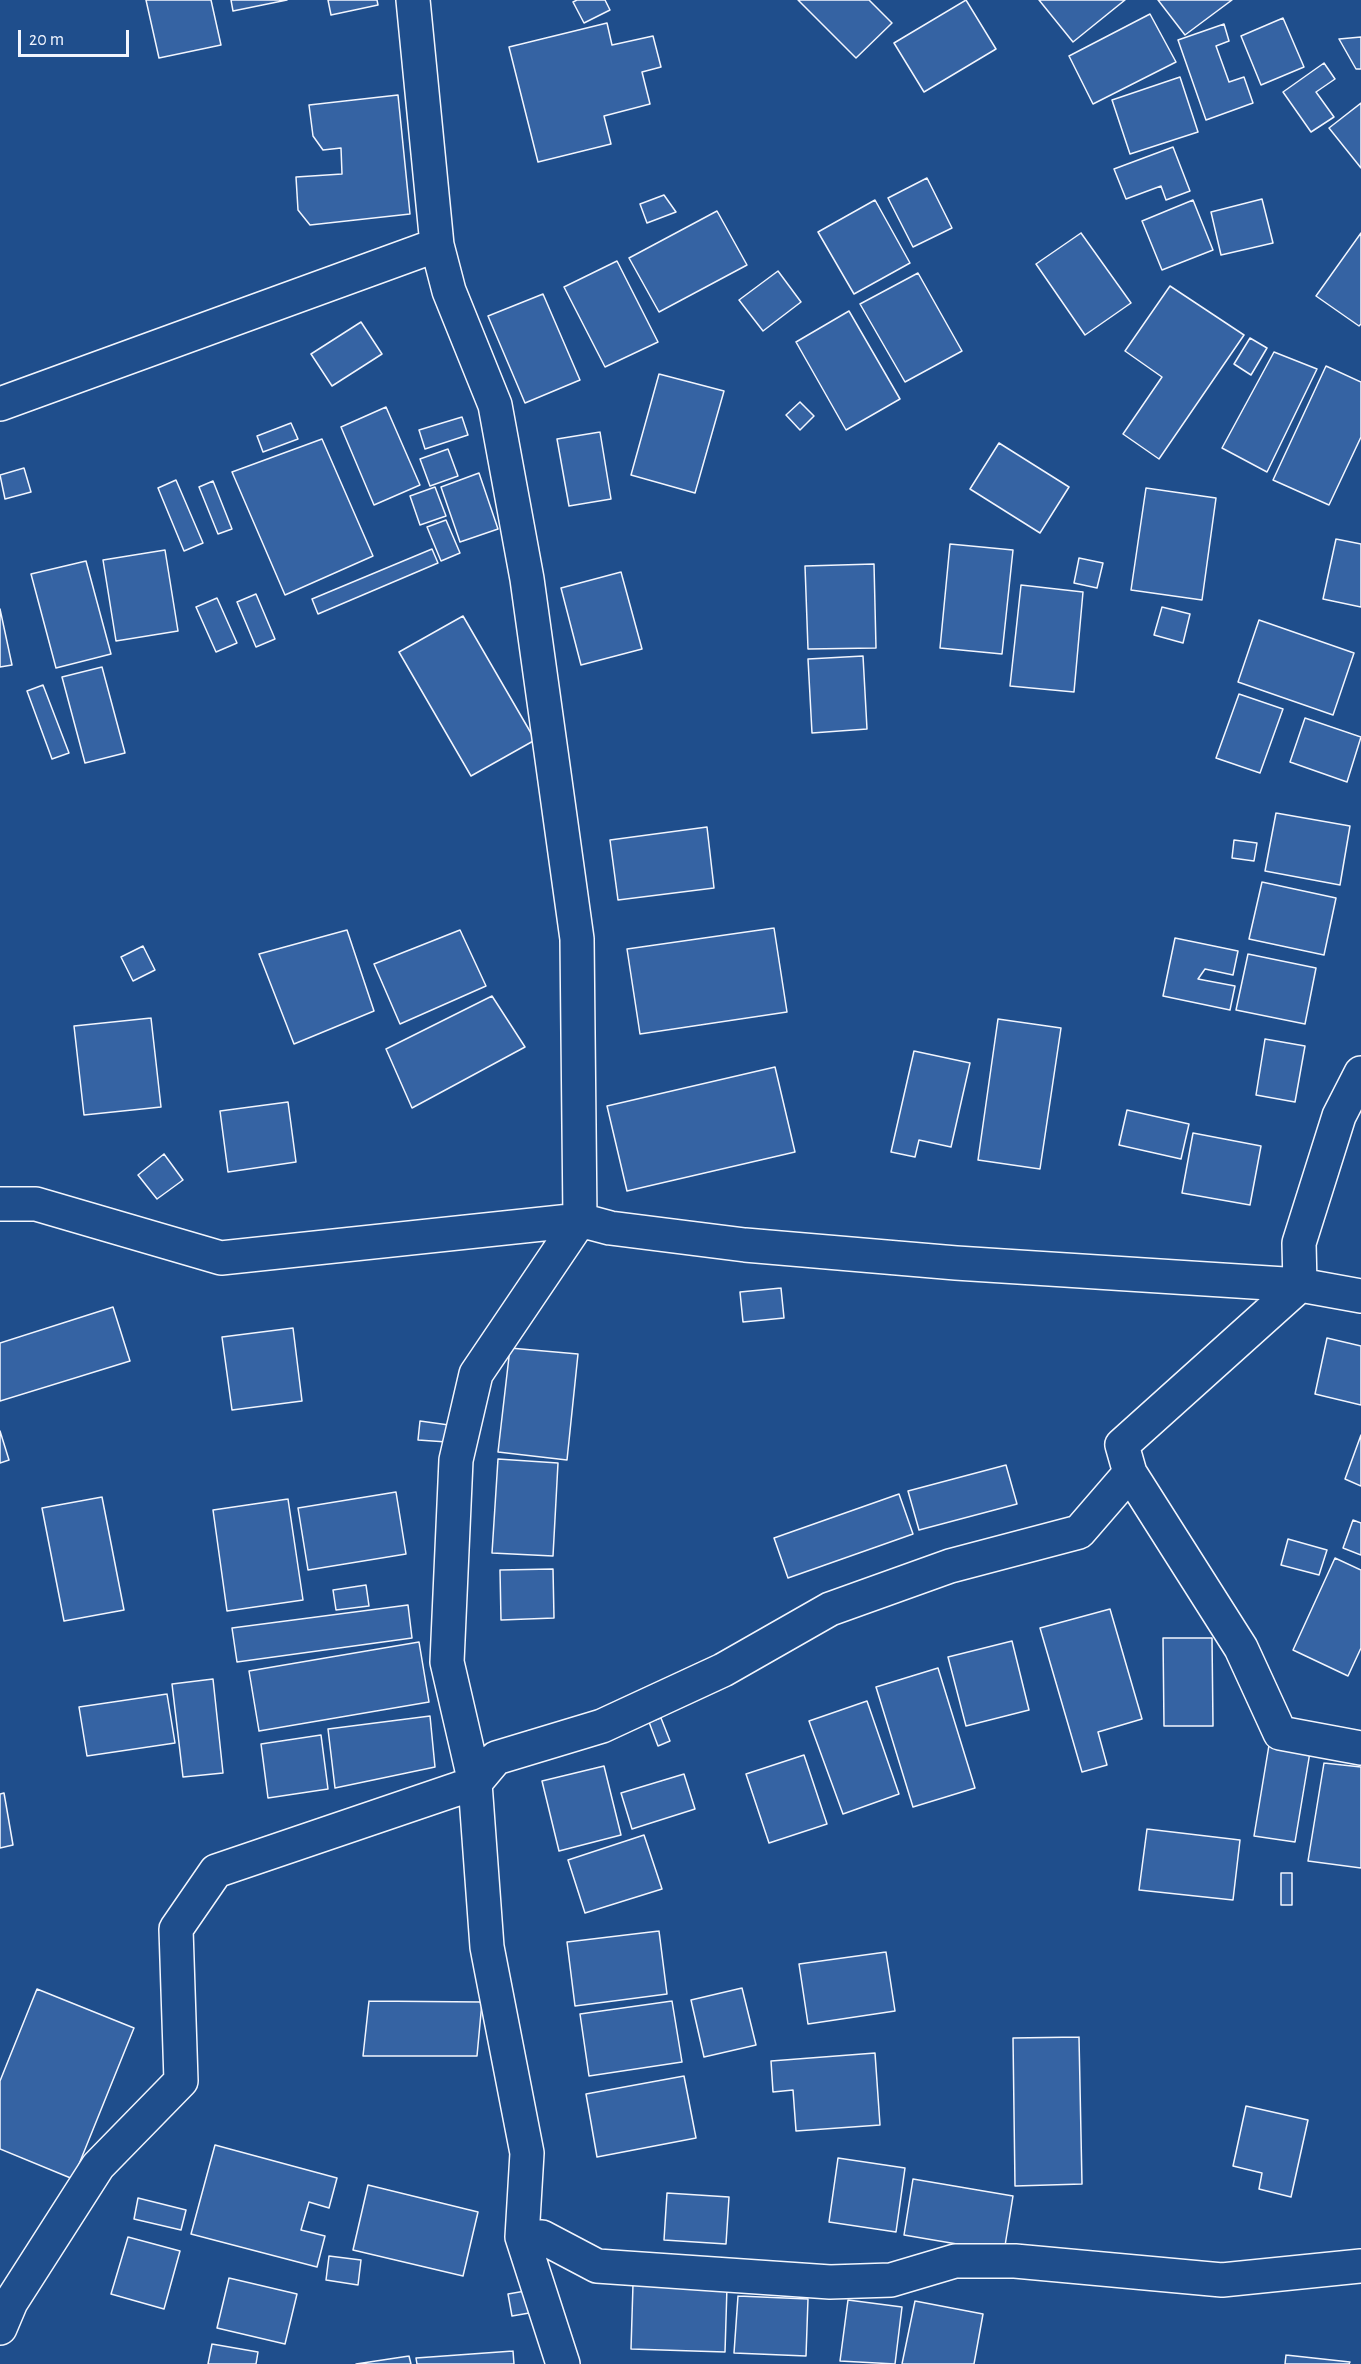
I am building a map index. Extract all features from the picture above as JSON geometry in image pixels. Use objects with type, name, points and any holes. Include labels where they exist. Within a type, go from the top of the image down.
[{"type":"street","points":[[413,0],[437,245],[449,291],[495,405],[527,579],[577,939],[580,1220],[476,1374],[456,1460],[447,1662],[474,1783],[488,1947],[527,2153],[522,2237],[563,2364]]},
{"type":"street","points":[[0,404],[437,245]]},
{"type":"street","points":[[1361,1073],[1338,1116],[1299,1243],[1300,1285],[1122,1446],[1130,1473],[1241,1648],[1280,1733],[1361,1748]]},
{"type":"street","points":[[0,1204],[36,1204],[221,1258],[580,1220],[610,1228],[745,1245],[956,1263],[1300,1285],[1361,1296]]},
{"type":"street","points":[[0,2328],[16,2293],[98,2166],[181,2081],[177,1929],[216,1871],[474,1783],[496,1758],[602,1726],[723,1670],[830,1609],[950,1566],[1079,1532],[1130,1473]]},
{"type":"street","points":[[522,2237],[542,2237],[597,2266],[830,2282],[891,2280],[955,2261],[1015,2261],[1222,2280],[1361,2266]]},
{"type":"building","points":[[146,0],[211,0],[221,45],[159,58]]},
{"type":"building","points":[[231,0],[287,0],[233,11]]},
{"type":"building","points":[[328,0],[377,0],[378,5],[331,15]]},
{"type":"building","points":[[605,0],[610,10],[584,23],[573,2]]},
{"type":"building","points":[[798,0],[869,0],[892,23],[856,58]]},
{"type":"building","points":[[966,0],[996,49],[924,92],[894,43]]},
{"type":"building","points":[[1039,0],[1125,0],[1073,42]]},
{"type":"building","points":[[1158,0],[1232,0],[1185,35]]},
{"type":"building","points":[[1150,14],[1176,62],[1093,104],[1069,56]]},
{"type":"building","points":[[1283,18],[1304,67],[1261,85],[1241,36]]},
{"type":"building","points":[[607,23],[612,45],[653,36],[661,67],[642,72],[650,104],[604,116],[611,144],[538,162],[509,47]]},
{"type":"building","points":[[1224,24],[1229,41],[1216,46],[1229,82],[1244,77],[1253,103],[1206,120],[1178,40]]},
{"type":"building","points":[[1361,37],[1361,69],[1356,69],[1339,39]]},
{"type":"building","points":[[1324,63],[1335,79],[1316,92],[1334,117],[1311,132],[1283,92]]},
{"type":"building","points":[[1180,77],[1198,132],[1130,154],[1112,100]]},
{"type":"building","points":[[398,95],[410,214],[310,225],[298,210],[296,177],[342,174],[341,148],[323,150],[313,136],[309,105]]},
{"type":"building","points":[[1361,103],[1361,168],[1329,128]]},
{"type":"building","points":[[1173,147],[1190,191],[1166,200],[1161,186],[1126,199],[1114,169]]},
{"type":"building","points":[[927,178],[952,228],[913,247],[888,198]]},
{"type":"building","points":[[664,195],[676,212],[647,223],[640,204]]},
{"type":"building","points":[[1262,199],[1273,243],[1221,255],[1211,212]]},
{"type":"building","points":[[875,200],[910,263],[854,294],[818,232]]},
{"type":"building","points":[[1193,200],[1213,250],[1162,270],[1142,221]]},
{"type":"building","points":[[717,211],[747,265],[659,312],[629,258]]},
{"type":"building","points":[[1081,233],[1131,303],[1085,335],[1036,264]]},
{"type":"building","points":[[1361,233],[1361,324],[1359,326],[1316,296]]},
{"type":"building","points":[[617,261],[658,342],[605,367],[564,287]]},
{"type":"building","points":[[778,271],[801,302],[763,331],[739,300]]},
{"type":"building","points":[[918,273],[962,351],[905,382],[860,304]]},
{"type":"building","points":[[1170,286],[1244,335],[1159,459],[1123,434],[1162,377],[1125,351]]},
{"type":"building","points":[[543,294],[580,380],[525,403],[488,316]]},
{"type":"building","points":[[849,311],[900,399],[846,430],[796,342]]},
{"type":"building","points":[[361,322],[382,354],[332,386],[311,354]]},
{"type":"building","points":[[1250,338],[1267,348],[1251,375],[1234,364]]},
{"type":"building","points":[[1274,352],[1317,369],[1267,472],[1222,448]]},
{"type":"building","points":[[1326,366],[1361,382],[1361,437],[1329,505],[1273,480]]},
{"type":"building","points":[[659,374],[724,391],[695,493],[631,475]]},
{"type":"building","points":[[800,402],[814,416],[800,430],[786,415]]},
{"type":"building","points":[[386,407],[420,485],[374,505],[341,427]]},
{"type":"building","points":[[462,417],[468,435],[425,449],[419,430]]},
{"type":"building","points":[[291,423],[298,439],[263,452],[257,436]]},
{"type":"building","points":[[600,432],[611,499],[569,506],[557,439]]},
{"type":"building","points":[[322,439],[373,556],[285,595],[232,472]]},
{"type":"building","points":[[999,443],[1069,487],[1040,533],[970,489]]},
{"type":"building","points":[[448,449],[458,476],[430,486],[420,459]]},
{"type":"building","points":[[24,468],[31,492],[5,499],[0,475]]},
{"type":"building","points":[[479,473],[498,529],[460,542],[441,487]]},
{"type":"building","points":[[176,480],[203,543],[184,551],[158,488]]},
{"type":"building","points":[[213,481],[232,529],[218,534],[199,487]]},
{"type":"building","points":[[435,487],[446,516],[420,525],[410,496]]},
{"type":"building","points":[[1146,488],[1216,498],[1202,600],[1131,590]]},
{"type":"building","points":[[446,520],[460,553],[441,561],[427,527]]},
{"type":"building","points":[[1336,539],[1361,544],[1361,607],[1323,599]]},
{"type":"building","points":[[950,544],[1013,550],[1002,654],[940,648]]},
{"type":"building","points":[[432,549],[438,563],[318,614],[312,599]]},
{"type":"building","points":[[165,550],[178,631],[116,641],[103,560]]},
{"type":"building","points":[[1079,558],[1103,563],[1097,588],[1074,583]]},
{"type":"building","points":[[86,561],[111,654],[56,668],[31,574]]},
{"type":"building","points":[[874,564],[876,648],[808,649],[805,566]]},
{"type":"building","points":[[621,572],[642,649],[581,665],[561,588]]},
{"type":"building","points":[[1021,585],[1083,592],[1074,692],[1010,686]]},
{"type":"building","points":[[256,594],[275,639],[256,647],[237,602]]},
{"type":"building","points":[[217,598],[237,643],[216,652],[196,607]]},
{"type":"building","points":[[1162,607],[1190,614],[1183,643],[1154,635]]},
{"type":"building","points":[[0,609],[12,665],[0,667]]},
{"type":"building","points":[[463,616],[535,740],[471,776],[399,652]]},
{"type":"building","points":[[1259,620],[1354,653],[1333,715],[1238,682]]},
{"type":"building","points":[[863,656],[867,729],[812,733],[808,659]]},
{"type":"building","points":[[102,667],[125,753],[85,763],[62,677]]},
{"type":"building","points":[[43,685],[69,753],[52,759],[27,691]]},
{"type":"building","points":[[1239,694],[1283,709],[1260,773],[1216,758]]},
{"type":"building","points":[[1305,718],[1361,737],[1347,782],[1290,762]]},
{"type":"building","points":[[1276,813],[1350,826],[1340,885],[1265,871]]},
{"type":"building","points":[[707,827],[714,888],[618,900],[610,840]]},
{"type":"building","points":[[1234,840],[1257,843],[1254,861],[1232,858]]},
{"type":"building","points":[[1262,882],[1336,898],[1324,955],[1249,939]]},
{"type":"building","points":[[774,928],[787,1012],[640,1034],[627,949]]},
{"type":"building","points":[[347,930],[374,1011],[294,1044],[259,954]]},
{"type":"building","points":[[460,930],[486,986],[400,1024],[374,964]]},
{"type":"building","points":[[1175,938],[1238,951],[1233,975],[1205,969],[1198,979],[1235,986],[1230,1010],[1163,996]]},
{"type":"building","points":[[143,946],[155,970],[133,981],[121,957]]},
{"type":"building","points":[[1248,954],[1316,968],[1305,1024],[1236,1010]]},
{"type":"building","points":[[492,996],[525,1047],[412,1108],[386,1049]]},
{"type":"building","points":[[151,1018],[161,1107],[84,1115],[74,1026]]},
{"type":"building","points":[[998,1019],[1061,1028],[1040,1169],[978,1160]]},
{"type":"building","points":[[1265,1039],[1305,1046],[1295,1102],[1256,1095]]},
{"type":"building","points":[[914,1051],[970,1063],[951,1147],[919,1140],[915,1157],[891,1152]]},
{"type":"building","points":[[775,1067],[795,1152],[627,1191],[607,1106]]},
{"type":"building","points":[[288,1102],[296,1162],[228,1172],[220,1111]]},
{"type":"building","points":[[1127,1110],[1189,1124],[1181,1159],[1119,1145]]},
{"type":"building","points":[[1193,1133],[1261,1146],[1250,1205],[1182,1193]]},
{"type":"building","points":[[164,1154],[183,1180],[157,1199],[138,1175]]},
{"type":"building","points":[[781,1288],[784,1318],[743,1322],[740,1292]]},
{"type":"building","points":[[113,1307],[130,1361],[0,1401],[0,1343]]},
{"type":"building","points":[[293,1328],[302,1401],[232,1410],[222,1337]]},
{"type":"building","points":[[1327,1338],[1361,1346],[1361,1405],[1315,1394]]},
{"type":"building","points":[[510,1348],[578,1354],[567,1460],[498,1452]]},
{"type":"building","points":[[420,1421],[449,1425],[447,1442],[418,1440]]},
{"type":"building","points":[[0,1431],[9,1460],[0,1463]]},
{"type":"building","points":[[1361,1435],[1361,1486],[1345,1479]]},
{"type":"building","points":[[498,1459],[558,1463],[553,1556],[492,1553]]},
{"type":"building","points":[[1006,1465],[1017,1504],[919,1530],[908,1491]]},
{"type":"building","points":[[396,1492],[406,1554],[308,1570],[298,1508]]},
{"type":"building","points":[[899,1494],[913,1534],[788,1578],[774,1538]]},
{"type":"building","points":[[102,1497],[124,1610],[64,1621],[42,1508]]},
{"type":"building","points":[[288,1499],[303,1600],[227,1611],[213,1510]]},
{"type":"building","points":[[1353,1520],[1361,1523],[1361,1555],[1343,1548]]},
{"type":"building","points":[[1288,1539],[1327,1550],[1319,1575],[1281,1565]]},
{"type":"building","points":[[1335,1558],[1361,1570],[1361,1648],[1348,1676],[1293,1650]]},
{"type":"building","points":[[553,1569],[554,1618],[501,1620],[500,1570]]},
{"type":"building","points":[[366,1585],[369,1606],[336,1610],[333,1590]]},
{"type":"building","points":[[408,1605],[412,1638],[237,1662],[232,1628]]},
{"type":"building","points":[[1110,1609],[1142,1719],[1098,1732],[1107,1765],[1082,1772],[1040,1628]]},
{"type":"building","points":[[1163,1638],[1212,1638],[1213,1726],[1164,1726]]},
{"type":"building","points":[[1012,1641],[1029,1710],[966,1726],[948,1657]]},
{"type":"building","points":[[419,1642],[429,1702],[259,1731],[249,1671]]},
{"type":"building","points":[[938,1668],[975,1788],[913,1807],[876,1687]]},
{"type":"building","points":[[213,1679],[223,1773],[183,1777],[172,1684]]},
{"type":"building","points":[[167,1694],[175,1743],[87,1756],[79,1707]]},
{"type":"building","points":[[867,1701],[899,1794],[843,1814],[809,1721]]},
{"type":"building","points":[[430,1716],[435,1767],[335,1788],[328,1729]]},
{"type":"building","points":[[661,1718],[670,1741],[658,1746],[649,1722]]},
{"type":"building","points":[[321,1735],[328,1789],[268,1798],[261,1744]]},
{"type":"building","points":[[1270,1739],[1311,1746],[1295,1842],[1254,1836]]},
{"type":"building","points":[[804,1755],[827,1824],[769,1843],[746,1774]]},
{"type":"building","points":[[1324,1763],[1361,1767],[1361,1868],[1308,1861]]},
{"type":"building","points":[[604,1766],[621,1835],[559,1851],[542,1781]]},
{"type":"building","points":[[684,1774],[695,1809],[632,1829],[621,1793]]},
{"type":"building","points":[[4,1793],[13,1845],[0,1848],[0,1794]]},
{"type":"building","points":[[1147,1829],[1240,1840],[1233,1900],[1139,1890]]},
{"type":"building","points":[[644,1835],[662,1889],[585,1913],[568,1860]]},
{"type":"building","points":[[1281,1873],[1292,1873],[1292,1905],[1281,1905]]},
{"type":"building","points":[[659,1931],[667,1994],[575,2006],[567,1942]]},
{"type":"building","points":[[886,1952],[895,2011],[808,2024],[799,1964]]},
{"type":"building","points":[[742,1988],[756,2045],[704,2057],[691,2000]]},
{"type":"building","points":[[37,1989],[134,2028],[73,2179],[0,2149],[0,2081]]},
{"type":"building","points":[[369,2001],[482,2002],[477,2056],[363,2056]]},
{"type":"building","points":[[672,2001],[682,2062],[589,2076],[580,2014]]},
{"type":"building","points":[[1079,2037],[1082,2184],[1015,2186],[1013,2038]]},
{"type":"building","points":[[875,2053],[880,2125],[796,2131],[793,2090],[773,2092],[771,2061]]},
{"type":"building","points":[[684,2076],[696,2138],[597,2157],[586,2094]]},
{"type":"building","points":[[1246,2106],[1308,2120],[1291,2197],[1259,2189],[1262,2173],[1233,2166]]},
{"type":"building","points":[[215,2145],[337,2178],[329,2208],[309,2202],[301,2230],[325,2236],[317,2267],[191,2234]]},
{"type":"building","points":[[838,2158],[905,2168],[896,2232],[829,2222]]},
{"type":"building","points":[[913,2179],[1013,2196],[1004,2252],[904,2235]]},
{"type":"building","points":[[368,2185],[478,2212],[463,2276],[353,2250]]},
{"type":"building","points":[[667,2193],[729,2197],[726,2244],[664,2240]]},
{"type":"building","points":[[138,2198],[186,2210],[181,2230],[134,2219]]},
{"type":"building","points":[[128,2237],[180,2251],[164,2309],[111,2294]]},
{"type":"building","points":[[329,2256],[361,2260],[358,2285],[326,2280]]},
{"type":"building","points":[[229,2278],[297,2294],[285,2344],[217,2328]]},
{"type":"building","points":[[633,2284],[727,2287],[725,2352],[631,2349]]},
{"type":"building","points":[[531,2290],[535,2312],[512,2316],[508,2294]]},
{"type":"building","points":[[738,2296],[808,2299],[806,2356],[734,2353]]},
{"type":"building","points":[[848,2300],[902,2307],[895,2364],[840,2361]]},
{"type":"building","points":[[915,2301],[983,2314],[974,2364],[902,2364]]},
{"type":"building","points":[[212,2344],[258,2352],[256,2364],[208,2364]]},
{"type":"building","points":[[513,2351],[514,2364],[417,2364],[416,2358]]},
{"type":"building","points":[[1286,2355],[1350,2362],[1349,2364],[1285,2364]]},
{"type":"building","points":[[409,2356],[411,2364],[356,2364]]}]
